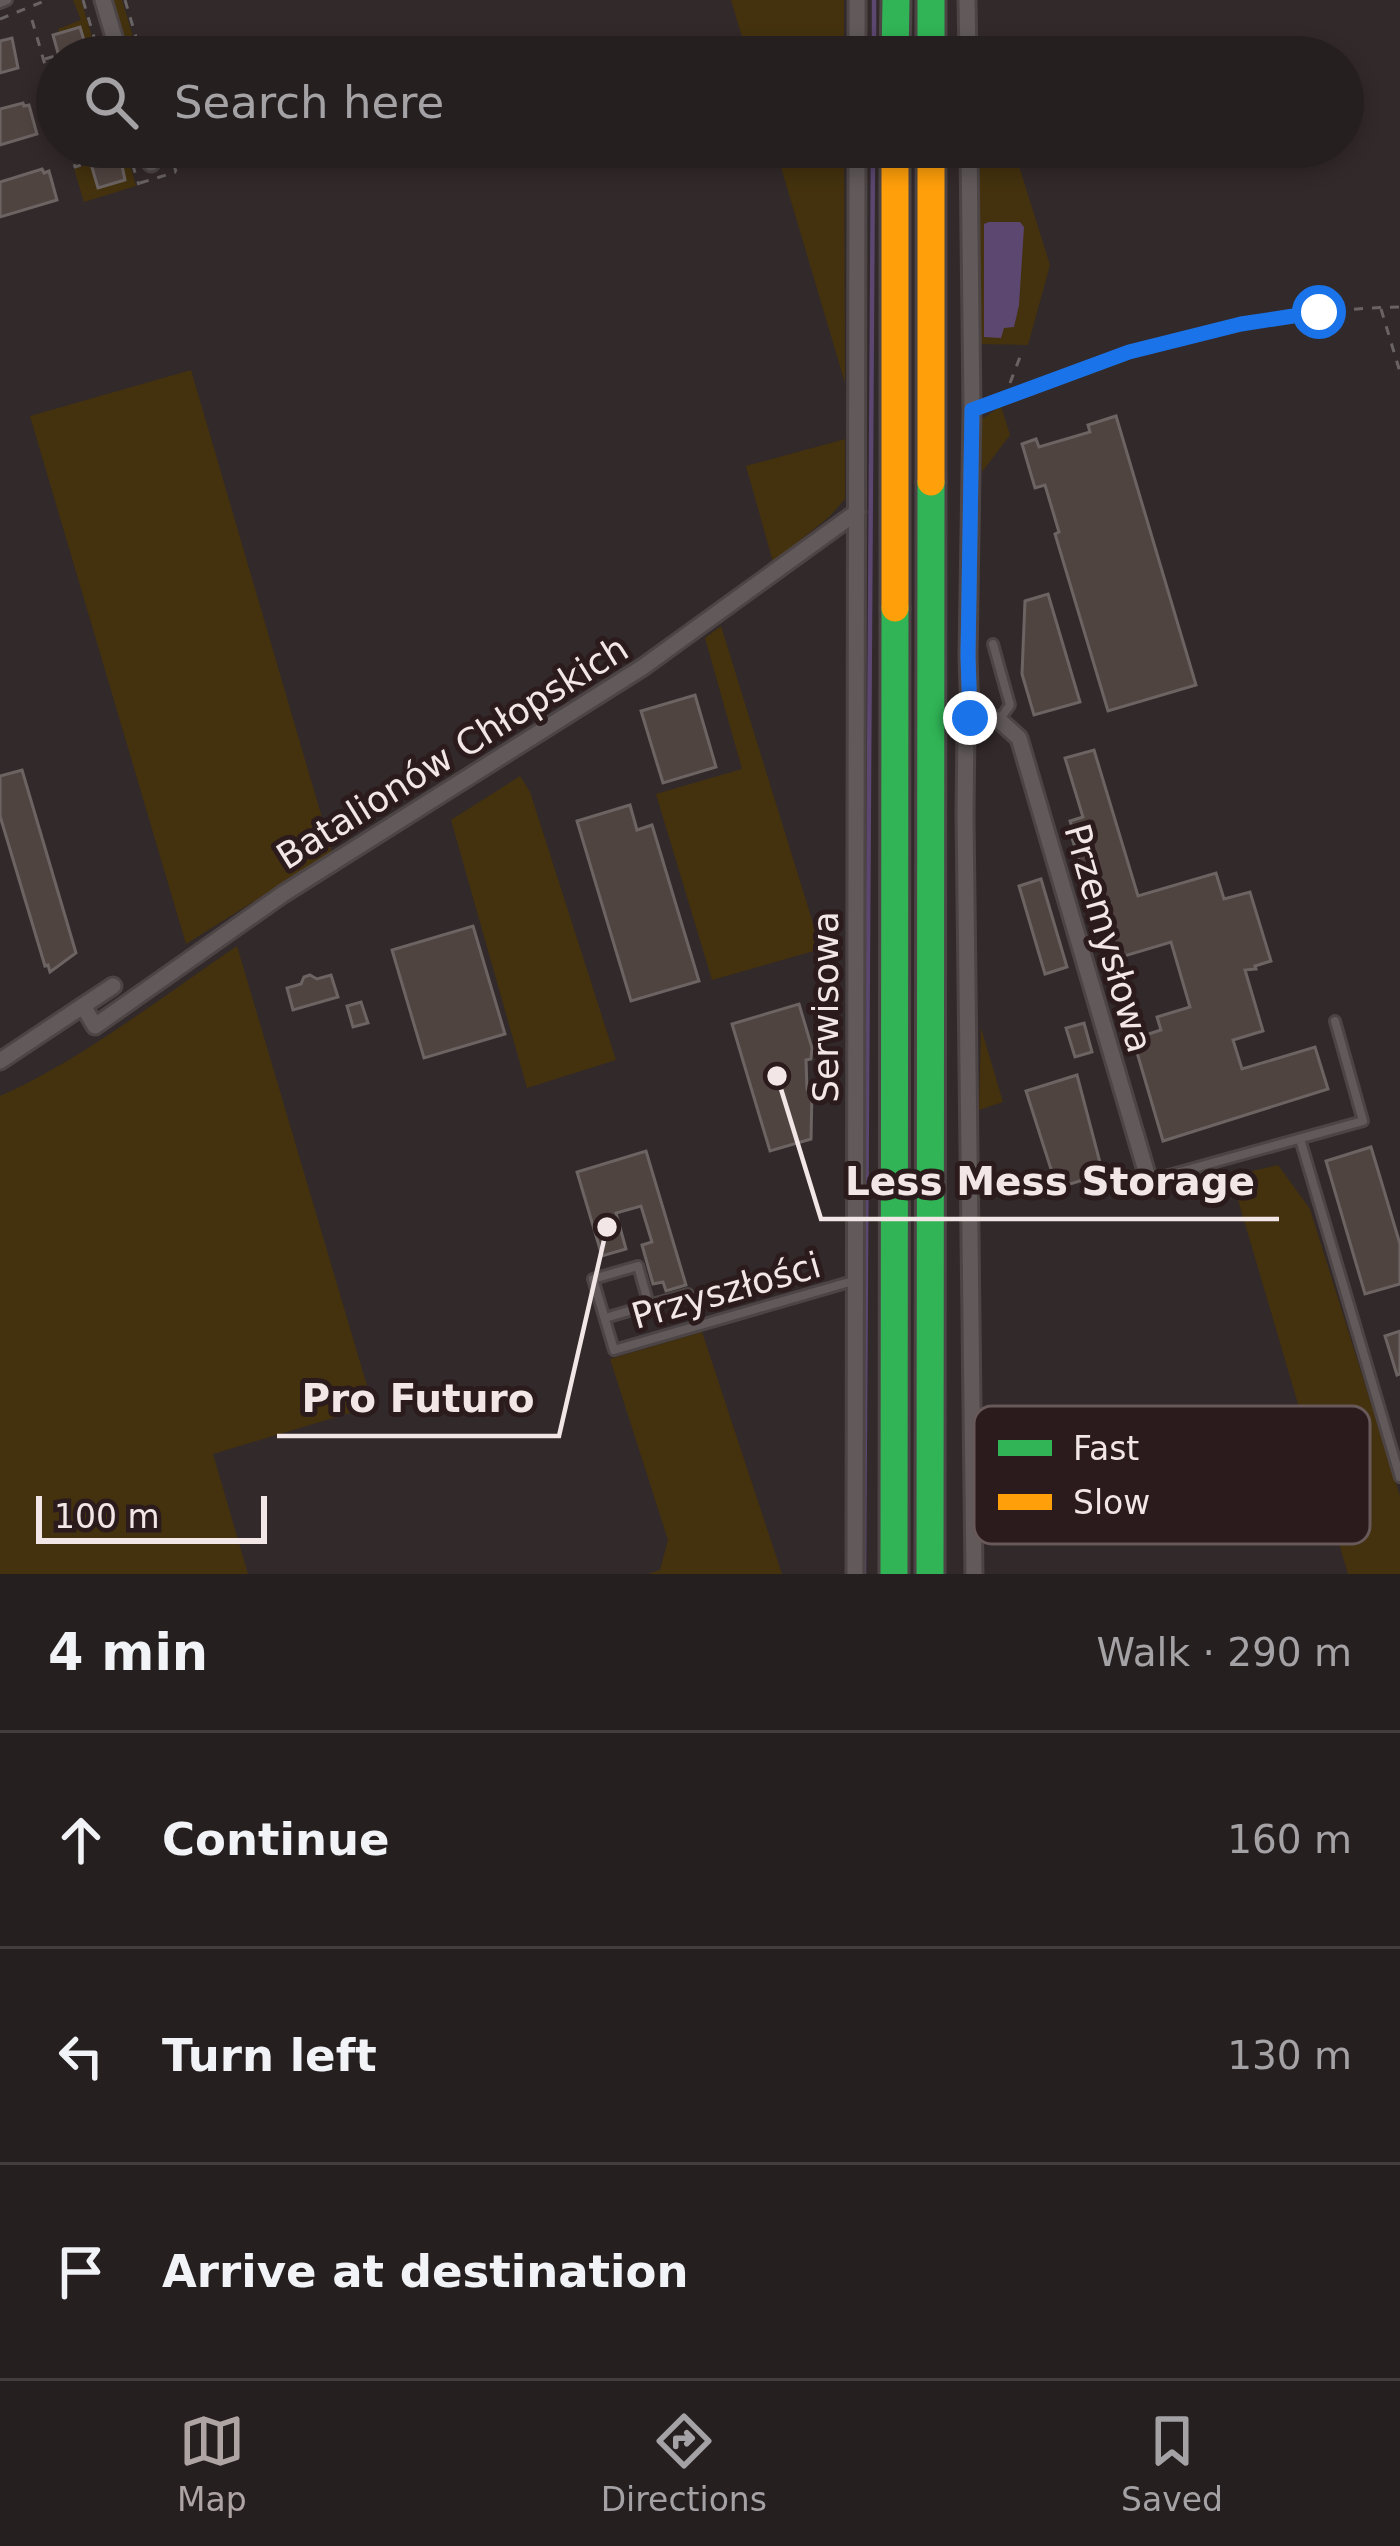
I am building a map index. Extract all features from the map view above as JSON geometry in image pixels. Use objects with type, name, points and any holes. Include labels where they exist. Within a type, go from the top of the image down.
[{"type":"highway","points":[[896,0],[896,36]]},
{"type":"highway","points":[[931,0],[931,36]]},
{"type":"highway","points":[[894,1574],[895,168]]},
{"type":"highway","points":[[930,1574],[931,168]]},
{"type":"street","points":[[103,0],[114,36]]},
{"type":"street","points":[[857,0],[857,36]]},
{"type":"street","points":[[967,0],[968,36]]},
{"type":"street","name":"Serwisowa","points":[[854,1574],[857,168]]},
{"type":"street","points":[[969,168],[970,718],[965,814],[974,1574]]},
{"type":"street","name":"Batalionów Chłopskich","points":[[82,1006],[95,1026],[284,894],[643,667],[857,512]]},
{"type":"street","points":[[970,718],[999,720]]},
{"type":"street","name":"Przemysłowa","points":[[999,720],[1019,737],[1149,1181]]},
{"type":"street","points":[[0,1061],[112,986]]},
{"type":"lane","points":[[972,410],[1129,352]]},
{"type":"lane","points":[[993,644],[1010,705],[999,720]]},
{"type":"lane","points":[[1149,1181],[1363,1120],[1334,1021]]},
{"type":"lane","points":[[1300,1139],[1400,1477]]},
{"type":"lane","points":[[650,1305],[638,1266],[593,1279],[604,1318],[650,1305],[688,1294]]},
{"type":"lane","name":"Przyszłości","points":[[604,1318],[614,1350],[854,1281]]},
{"type":"path","points":[[0,19],[47,0]]},
{"type":"path","points":[[83,0],[94,36]]},
{"type":"path","points":[[125,0],[136,36]]},
{"type":"path","points":[[32,20],[37,36]]},
{"type":"path","points":[[133,168],[138,184],[176,173],[175,168]]},
{"type":"path","points":[[1381,307],[1400,372]]},
{"type":"path","points":[[1129,352],[1241,324],[1319,312],[1400,307]]},
{"type":"path","points":[[1006,397],[1020,357]]},
{"type":"shaded area","points":[[73,0],[81,0],[92,36],[59,33],[58,29],[81,20]]},
{"type":"shaded area","points":[[111,0],[122,0],[133,36],[122,36]]},
{"type":"shaded area","points":[[731,0],[844,0],[844,36],[742,36]]},
{"type":"shaded area","points":[[93,168],[98,188],[125,180],[122,168],[131,168],[136,186],[84,202],[74,169]]},
{"type":"shaded area","points":[[781,168],[844,168],[845,383]]},
{"type":"shaded area","points":[[980,168],[1020,168],[1050,265],[1028,345],[979,344]]},
{"type":"shaded area","points":[[1020,222],[1024,227],[1019,305],[1014,327],[1004,328],[1001,338],[984,337],[984,224]]},
{"type":"shaded area","points":[[191,370],[332,852],[186,944],[30,416]]},
{"type":"shaded area","points":[[1001,406],[1010,435],[982,472],[982,419]]},
{"type":"shaded area","points":[[845,439],[845,499],[773,562],[746,466]]},
{"type":"shaded area","points":[[721,626],[821,949],[712,980],[656,794],[742,769],[705,638]]},
{"type":"shaded area","points":[[520,776],[530,792],[616,1060],[527,1088],[451,820]]},
{"type":"shaded area","points":[[237,946],[373,1406],[213,1454],[248,1574],[0,1574],[0,1096],[91,1046]]},
{"type":"shaded area","points":[[981,1028],[1003,1102],[979,1110]]},
{"type":"shaded area","points":[[1278,1165],[1310,1209],[1400,1496],[1400,1574],[1348,1574],[1339,1544],[1370,1544],[1370,1406],[1299,1406],[1231,1176]]},
{"type":"shaded area","points":[[702,1332],[782,1574],[648,1574],[660,1570],[668,1540],[610,1359]]},
{"type":"building","points":[[80,27],[83,36],[53,36]]},
{"type":"building","points":[[12,38],[18,68],[0,73],[0,41]]},
{"type":"building","points":[[29,105],[36,134],[0,145],[0,109]]},
{"type":"building","points":[[92,168],[123,168],[125,180],[98,188]]},
{"type":"building","points":[[49,171],[57,200],[0,217],[0,182]]},
{"type":"building","points":[[1116,416],[1196,685],[1108,711],[1045,485],[1035,488],[1022,444],[1036,439],[1039,447],[1090,432],[1088,425]]},
{"type":"building","points":[[1048,594],[1080,702],[1034,715],[1022,674],[1025,601]]},
{"type":"building","points":[[695,695],[716,767],[663,783],[641,711]]},
{"type":"building","points":[[1094,750],[1138,896],[1216,873],[1224,899],[1250,892],[1271,961],[1245,970],[1263,1031],[1233,1040],[1242,1069],[1315,1047],[1328,1089],[1163,1141],[1133,1039],[1161,1030],[1157,1017],[1190,1007],[1171,942],[1111,960],[1071,835],[1070,821],[1083,817],[1065,758]]},
{"type":"building","points":[[22,770],[76,953],[50,972],[0,816],[0,776]]},
{"type":"building","points":[[630,805],[637,830],[652,825],[699,981],[631,1001],[577,821]]},
{"type":"building","points":[[1041,879],[1067,967],[1045,974],[1019,886]]},
{"type":"building","points":[[473,926],[505,1034],[424,1058],[392,950]]},
{"type":"building","points":[[310,975],[317,979],[331,975],[338,997],[293,1010],[287,988]]},
{"type":"building","points":[[361,1002],[368,1023],[353,1027],[347,1006]]},
{"type":"building","points":[[799,1004],[812,1048],[811,1059],[806,1060],[807,1089],[812,1089],[811,1139],[770,1151],[732,1024]]},
{"type":"building","points":[[1084,1023],[1092,1052],[1075,1057],[1066,1028]]},
{"type":"building","points":[[1077,1075],[1103,1174],[1057,1188],[1026,1091]]},
{"type":"building","points":[[1371,1147],[1400,1244],[1400,1284],[1365,1294],[1326,1161]]},
{"type":"building","points":[[646,1151],[686,1285],[666,1291],[663,1282],[653,1284],[642,1245],[652,1242],[641,1206],[616,1213],[626,1249],[602,1256],[577,1172]]},
{"type":"building","points":[[1400,1331],[1400,1374],[1397,1375],[1385,1336]]},
{"type":"waterway","points":[[874,0],[874,36]]},
{"type":"waterway","points":[[864,1574],[873,168]]},
{"type":"traffic: fast","points":[[895,36],[896,0]]},
{"type":"traffic: fast","points":[[931,0],[931,36]]},
{"type":"traffic: fast","points":[[930,1574],[931,482]]},
{"type":"traffic: fast","points":[[894,1574],[895,608]]},
{"type":"traffic: slow","points":[[895,168],[895,608]]},
{"type":"traffic: slow","points":[[931,168],[931,482]]},
{"type":"place","name":"Less Mess Storage","points":[[777,1076]]},
{"type":"place","name":"Pro Futuro","points":[[607,1227]]},
{"type":"route","points":[[970,718],[972,410],[1129,352],[1241,324],[1319,312]]}]
